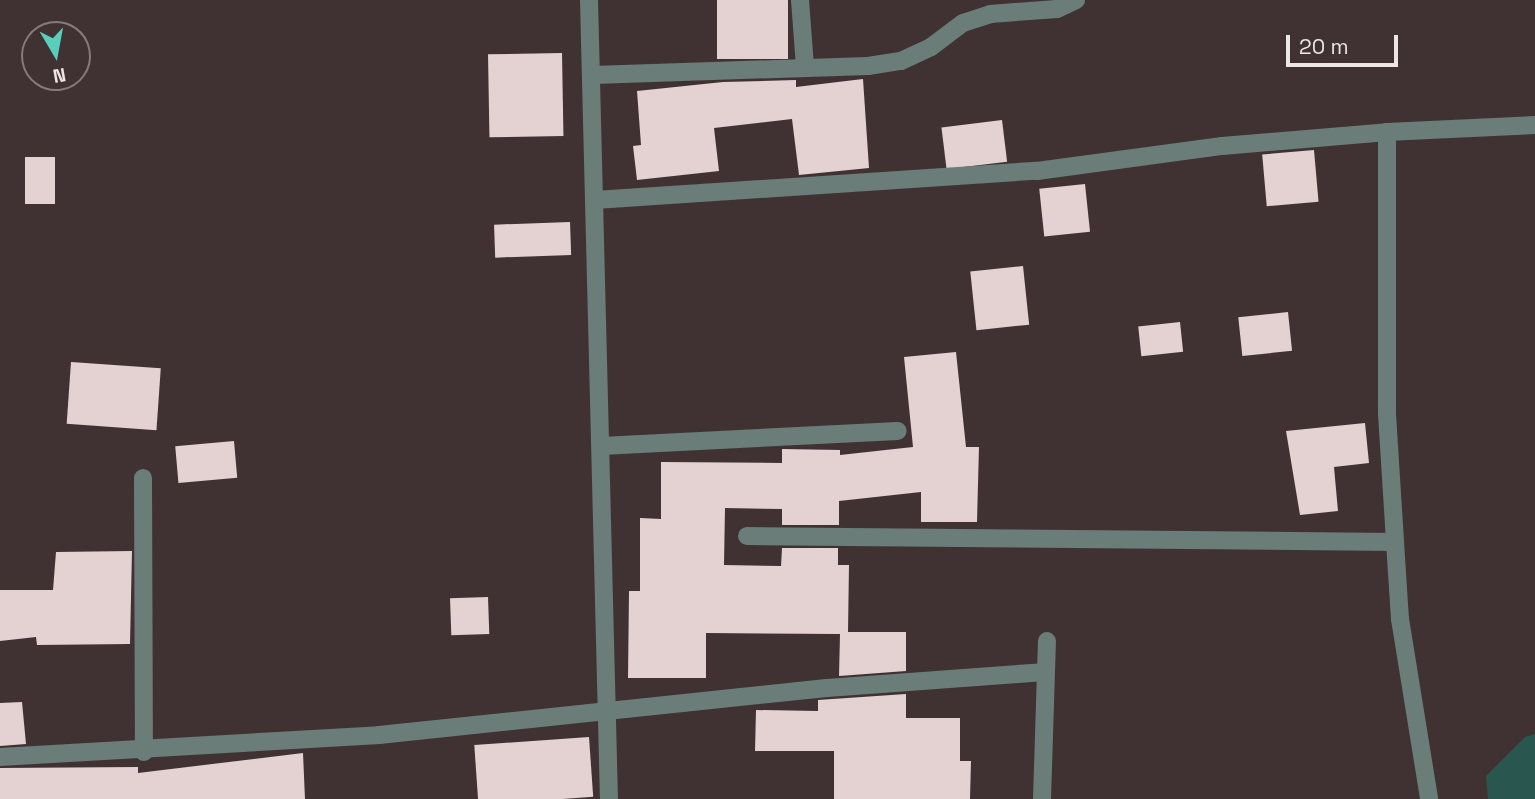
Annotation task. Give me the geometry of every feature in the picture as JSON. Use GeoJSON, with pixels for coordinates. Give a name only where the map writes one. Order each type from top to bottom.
{"type":"FeatureCollection","features":[{"type":"Feature","properties":{"kind":"street"},"geometry":{"type":"LineString","coordinates":[[589,0],[593,75],[609,799]]}},
{"type":"Feature","properties":{"kind":"street"},"geometry":{"type":"LineString","coordinates":[[800,0],[805,67]]}},
{"type":"Feature","properties":{"kind":"street"},"geometry":{"type":"LineString","coordinates":[[593,75],[901,61],[931,47],[963,23],[990,14],[1058,9],[1076,0]]}},
{"type":"Feature","properties":{"kind":"street"},"geometry":{"type":"LineString","coordinates":[[595,200],[1037,171],[1222,146],[1387,132],[1535,125]]}},
{"type":"Feature","properties":{"kind":"street"},"geometry":{"type":"LineString","coordinates":[[1387,132],[1387,414],[1395,542],[1400,619],[1429,799]]}},
{"type":"Feature","properties":{"kind":"street"},"geometry":{"type":"LineString","coordinates":[[601,446],[898,431]]}},
{"type":"Feature","properties":{"kind":"street"},"geometry":{"type":"LineString","coordinates":[[144,478],[144,752]]}},
{"type":"Feature","properties":{"kind":"street"},"geometry":{"type":"LineString","coordinates":[[747,536],[1395,542]]}},
{"type":"Feature","properties":{"kind":"street"},"geometry":{"type":"LineString","coordinates":[[1042,799],[1043,672],[1047,641]]}},
{"type":"Feature","properties":{"kind":"street"},"geometry":{"type":"LineString","coordinates":[[0,757],[144,752],[607,712],[827,688],[1043,672]]}},
{"type":"Feature","properties":{"kind":"shaded area"},"geometry":{"type":"Polygon","coordinates":[[[1535,734],[1535,799],[1488,799],[1486,776],[1525,737],[1535,734]]]}},
{"type":"Feature","properties":{"kind":"building"},"geometry":{"type":"Polygon","coordinates":[[[717,0],[788,0],[788,59],[717,59],[717,0]]]}},
{"type":"Feature","properties":{"kind":"building"},"geometry":{"type":"Polygon","coordinates":[[[562,53],[563,136],[489,137],[488,54],[562,53]]]}},
{"type":"Feature","properties":{"kind":"building"},"geometry":{"type":"Polygon","coordinates":[[[863,79],[869,168],[799,175],[792,119],[714,128],[719,171],[637,180],[633,146],[641,145],[637,91],[723,82],[796,80],[796,87],[863,79]]]}},
{"type":"Feature","properties":{"kind":"building"},"geometry":{"type":"Polygon","coordinates":[[[1002,120],[1007,162],[947,169],[941,127],[1002,120]]]}},
{"type":"Feature","properties":{"kind":"building"},"geometry":{"type":"Polygon","coordinates":[[[1314,150],[1319,202],[1267,206],[1262,155],[1314,150]]]}},
{"type":"Feature","properties":{"kind":"building"},"geometry":{"type":"Polygon","coordinates":[[[25,157],[55,157],[55,204],[25,204],[25,157]]]}},
{"type":"Feature","properties":{"kind":"building"},"geometry":{"type":"Polygon","coordinates":[[[1085,184],[1090,232],[1044,237],[1039,189],[1085,184]]]}},
{"type":"Feature","properties":{"kind":"building"},"geometry":{"type":"Polygon","coordinates":[[[570,222],[571,255],[495,258],[494,225],[570,222]]]}},
{"type":"Feature","properties":{"kind":"building"},"geometry":{"type":"Polygon","coordinates":[[[1023,266],[1029,325],[976,330],[970,272],[1023,266]]]}},
{"type":"Feature","properties":{"kind":"building"},"geometry":{"type":"Polygon","coordinates":[[[1288,312],[1292,351],[1242,356],[1238,317],[1288,312]]]}},
{"type":"Feature","properties":{"kind":"building"},"geometry":{"type":"Polygon","coordinates":[[[1180,322],[1183,352],[1141,356],[1138,326],[1180,322]]]}},
{"type":"Feature","properties":{"kind":"building"},"geometry":{"type":"Polygon","coordinates":[[[956,352],[966,447],[979,447],[977,522],[921,522],[921,492],[839,501],[839,525],[782,525],[782,509],[725,508],[724,565],[781,566],[782,548],[838,548],[838,565],[849,565],[848,632],[906,632],[906,671],[839,676],[840,634],[706,633],[706,678],[628,678],[629,591],[640,591],[640,518],[661,519],[661,462],[782,463],[782,449],[840,450],[840,455],[913,447],[904,357],[956,352]]]}},
{"type":"Feature","properties":{"kind":"building"},"geometry":{"type":"Polygon","coordinates":[[[71,362],[161,368],[156,430],[67,424],[71,362]]]}},
{"type":"Feature","properties":{"kind":"building"},"geometry":{"type":"Polygon","coordinates":[[[1365,423],[1369,463],[1334,467],[1338,511],[1300,515],[1286,431],[1365,423]]]}},
{"type":"Feature","properties":{"kind":"building"},"geometry":{"type":"Polygon","coordinates":[[[234,441],[237,478],[178,483],[175,446],[234,441]]]}},
{"type":"Feature","properties":{"kind":"building"},"geometry":{"type":"Polygon","coordinates":[[[132,551],[130,644],[37,645],[36,637],[0,641],[0,590],[53,590],[56,552],[132,551]]]}},
{"type":"Feature","properties":{"kind":"building"},"geometry":{"type":"Polygon","coordinates":[[[488,597],[489,634],[451,635],[450,598],[488,597]]]}},
{"type":"Feature","properties":{"kind":"building"},"geometry":{"type":"Polygon","coordinates":[[[906,694],[906,718],[960,718],[960,761],[971,761],[970,799],[834,799],[834,751],[755,751],[756,710],[818,711],[818,700],[906,694]]]}},
{"type":"Feature","properties":{"kind":"building"},"geometry":{"type":"Polygon","coordinates":[[[22,702],[26,744],[0,746],[0,703],[22,702]]]}},
{"type":"Feature","properties":{"kind":"building"},"geometry":{"type":"Polygon","coordinates":[[[589,737],[593,797],[478,799],[474,745],[589,737]]]}},
{"type":"Feature","properties":{"kind":"building"},"geometry":{"type":"Polygon","coordinates":[[[303,753],[305,799],[0,799],[0,768],[138,767],[138,773],[303,753]]]}}]}
